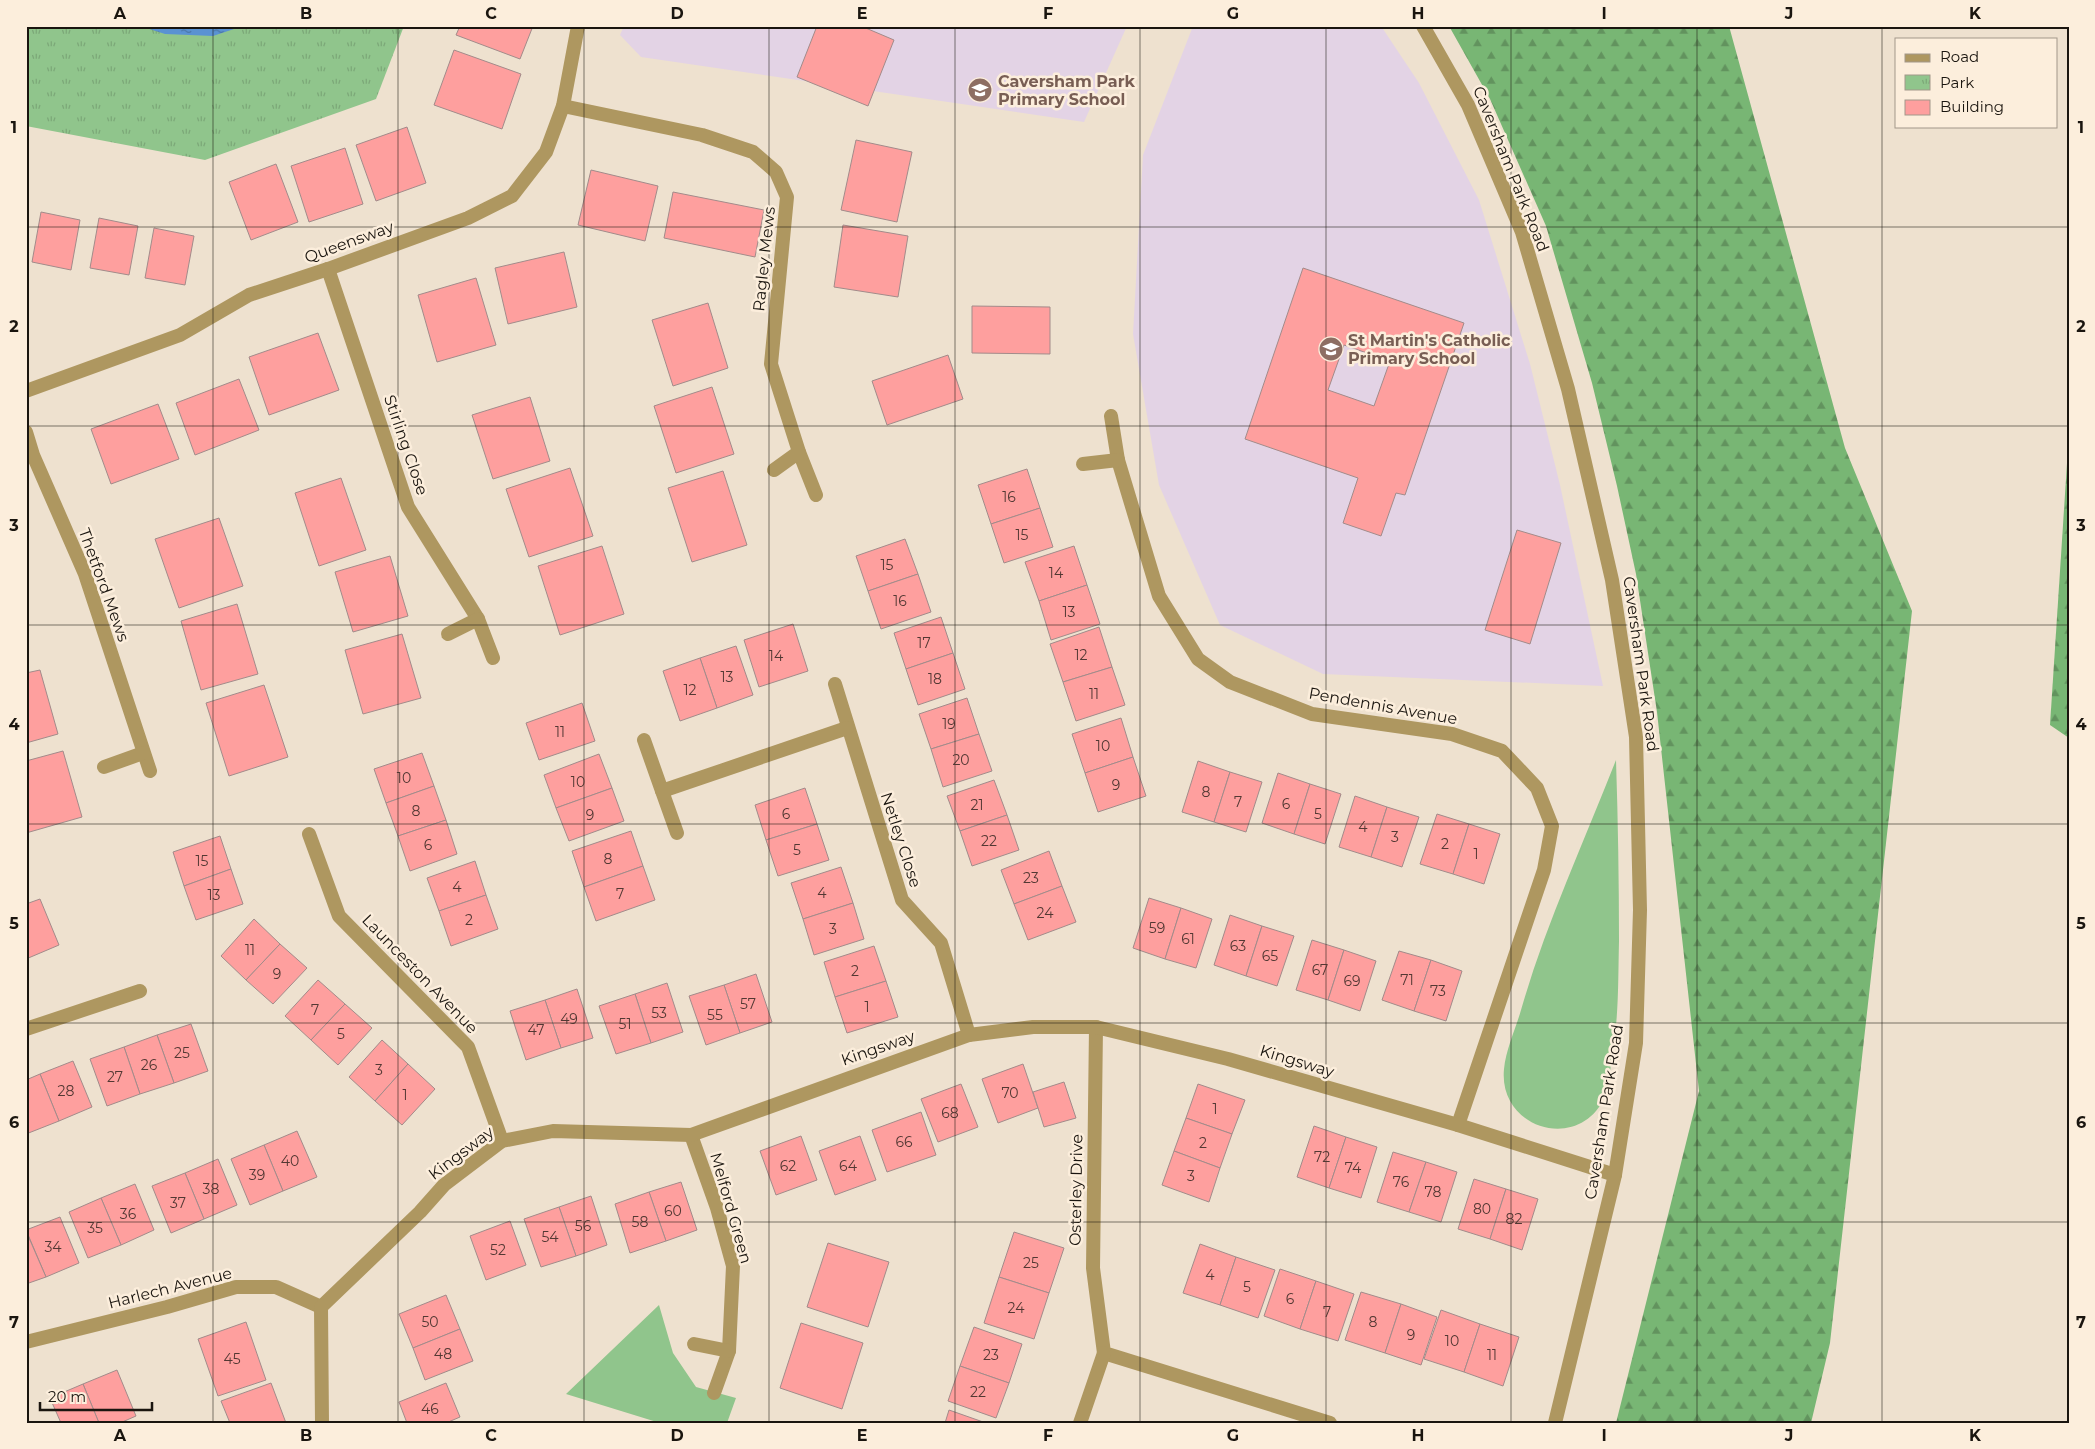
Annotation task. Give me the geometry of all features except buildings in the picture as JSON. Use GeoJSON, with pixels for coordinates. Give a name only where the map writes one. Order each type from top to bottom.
{"type":"FeatureCollection","features":[{"type":"Feature","properties":{"kind":"street","name":"Queensway"},"geometry":{"type":"LineString","coordinates":[[26,391],[180,335],[249,295],[468,218],[512,196],[546,152],[563,106],[578,26]]}},
{"type":"Feature","properties":{"kind":"street","name":"Caversham Park Road"},"geometry":{"type":"LineString","coordinates":[[1423,26],[1468,105],[1522,232],[1568,389],[1612,580],[1636,737],[1640,910],[1636,1043],[1615,1175],[1555,1423]]}},
{"type":"Feature","properties":{"kind":"street","name":"Ragley Mews"},"geometry":{"type":"LineString","coordinates":[[563,106],[702,135],[753,152],[776,172],[787,197],[771,364],[799,452],[816,495]]}},
{"type":"Feature","properties":{"kind":"street","name":"Stirling Close"},"geometry":{"type":"LineString","coordinates":[[328,268],[408,507],[478,619],[493,658]]}},
{"type":"Feature","properties":{"kind":"street","name":"Pendennis Avenue"},"geometry":{"type":"LineString","coordinates":[[1111,416],[1118,460],[1160,596],[1198,659],[1230,682],[1312,714],[1452,734],[1502,751],[1537,788],[1552,826],[1544,870],[1458,1125]]}},
{"type":"Feature","properties":{"kind":"street","name":"Thetford Mews"},"geometry":{"type":"LineString","coordinates":[[26,432],[33,455],[85,574],[150,772]]}},
{"type":"Feature","properties":{"kind":"street"},"geometry":{"type":"LineString","coordinates":[[774,470],[799,452]]}},
{"type":"Feature","properties":{"kind":"street"},"geometry":{"type":"LineString","coordinates":[[1083,464],[1118,460]]}},
{"type":"Feature","properties":{"kind":"street"},"geometry":{"type":"LineString","coordinates":[[448,634],[478,619]]}},
{"type":"Feature","properties":{"kind":"street","name":"Netley Close"},"geometry":{"type":"LineString","coordinates":[[835,684],[847,728],[902,900],[941,943],[969,1035]]}},
{"type":"Feature","properties":{"kind":"street"},"geometry":{"type":"LineString","coordinates":[[662,791],[847,728]]}},
{"type":"Feature","properties":{"kind":"street"},"geometry":{"type":"LineString","coordinates":[[644,740],[678,833]]}},
{"type":"Feature","properties":{"kind":"street"},"geometry":{"type":"LineString","coordinates":[[104,767],[143,753]]}},
{"type":"Feature","properties":{"kind":"street","name":"Launceston Avenue"},"geometry":{"type":"LineString","coordinates":[[309,834],[339,916],[468,1047],[502,1141]]}},
{"type":"Feature","properties":{"kind":"street"},"geometry":{"type":"LineString","coordinates":[[26,1028],[140,991]]}},
{"type":"Feature","properties":{"kind":"street","name":"Kingsway"},"geometry":{"type":"LineString","coordinates":[[321,1308],[420,1212],[444,1185],[502,1141],[554,1132],[691,1135],[969,1035],[1033,1027],[1096,1027],[1228,1059],[1458,1125],[1615,1175]]}},
{"type":"Feature","properties":{"kind":"street","name":"Osterley Drive"},"geometry":{"type":"LineString","coordinates":[[1080,1423],[1104,1353],[1093,1268],[1096,1027]]}},
{"type":"Feature","properties":{"kind":"street","name":"Melford Green"},"geometry":{"type":"LineString","coordinates":[[691,1135],[716,1208],[733,1266],[729,1351],[714,1392]]}},
{"type":"Feature","properties":{"kind":"street","name":"Harlech Avenue"},"geometry":{"type":"LineString","coordinates":[[26,1342],[167,1307],[236,1287],[276,1287],[321,1308]]}},
{"type":"Feature","properties":{"kind":"street"},"geometry":{"type":"LineString","coordinates":[[321,1308],[322,1423]]}},
{"type":"Feature","properties":{"kind":"street"},"geometry":{"type":"LineString","coordinates":[[694,1344],[729,1351]]}},
{"type":"Feature","properties":{"kind":"street"},"geometry":{"type":"LineString","coordinates":[[1104,1353],[1330,1423]]}},
{"type":"Feature","properties":{"kind":"shaded area","name":"Caversham Park Primary School"},"geometry":{"type":"Polygon","coordinates":[[[624,26],[1127,26],[1084,122],[641,57],[620,35],[624,26]]]}},
{"type":"Feature","properties":{"kind":"shaded area","name":"St Martin's Catholic Primary School"},"geometry":{"type":"Polygon","coordinates":[[[1193,26],[1381,26],[1419,83],[1479,200],[1530,364],[1560,485],[1603,686],[1323,674],[1220,625],[1159,485],[1133,334],[1143,155],[1193,26]]]}},
{"type":"Feature","properties":{"kind":"green space"},"geometry":{"type":"Polygon","coordinates":[[[26,26],[404,26],[376,99],[205,160],[26,126],[26,26]]]}},
{"type":"Feature","properties":{"kind":"green space"},"geometry":{"type":"Polygon","coordinates":[[[1449,26],[1729,26],[1845,448],[1912,611],[1830,1343],[1811,1423],[1616,1423],[1699,1091],[1657,712],[1636,574],[1617,486],[1592,383],[1546,226],[1490,99],[1449,26]]]}},
{"type":"Feature","properties":{"kind":"green space"},"geometry":{"type":"Polygon","coordinates":[[[2069,448],[2069,738],[2050,725],[2069,448]]]}},
{"type":"Feature","properties":{"kind":"green space"},"geometry":{"type":"Polygon","coordinates":[[[1616,760],[1619,896],[1618,984],[1616,1027],[1608,1086],[1605,1096],[1594,1114],[1578,1124],[1561,1129],[1543,1127],[1527,1119],[1514,1107],[1506,1090],[1505,1061],[1541,947],[1616,760]]]}},
{"type":"Feature","properties":{"kind":"green space"},"geometry":{"type":"Polygon","coordinates":[[[659,1305],[673,1353],[696,1387],[736,1398],[727,1423],[660,1423],[566,1394],[659,1305]]]}},
{"type":"Feature","properties":{"kind":"water"},"geometry":{"type":"Polygon","coordinates":[[[140,26],[243,26],[213,36],[165,34],[140,26]]]}},
{"type":"Feature","properties":{"kind":"place","name":"Caversham Park Primary School"},"geometry":{"type":"Point","coordinates":[980,90]}},
{"type":"Feature","properties":{"kind":"place","name":"St Martin's Catholic Primary School"},"geometry":{"type":"Point","coordinates":[1331,349]}}]}
